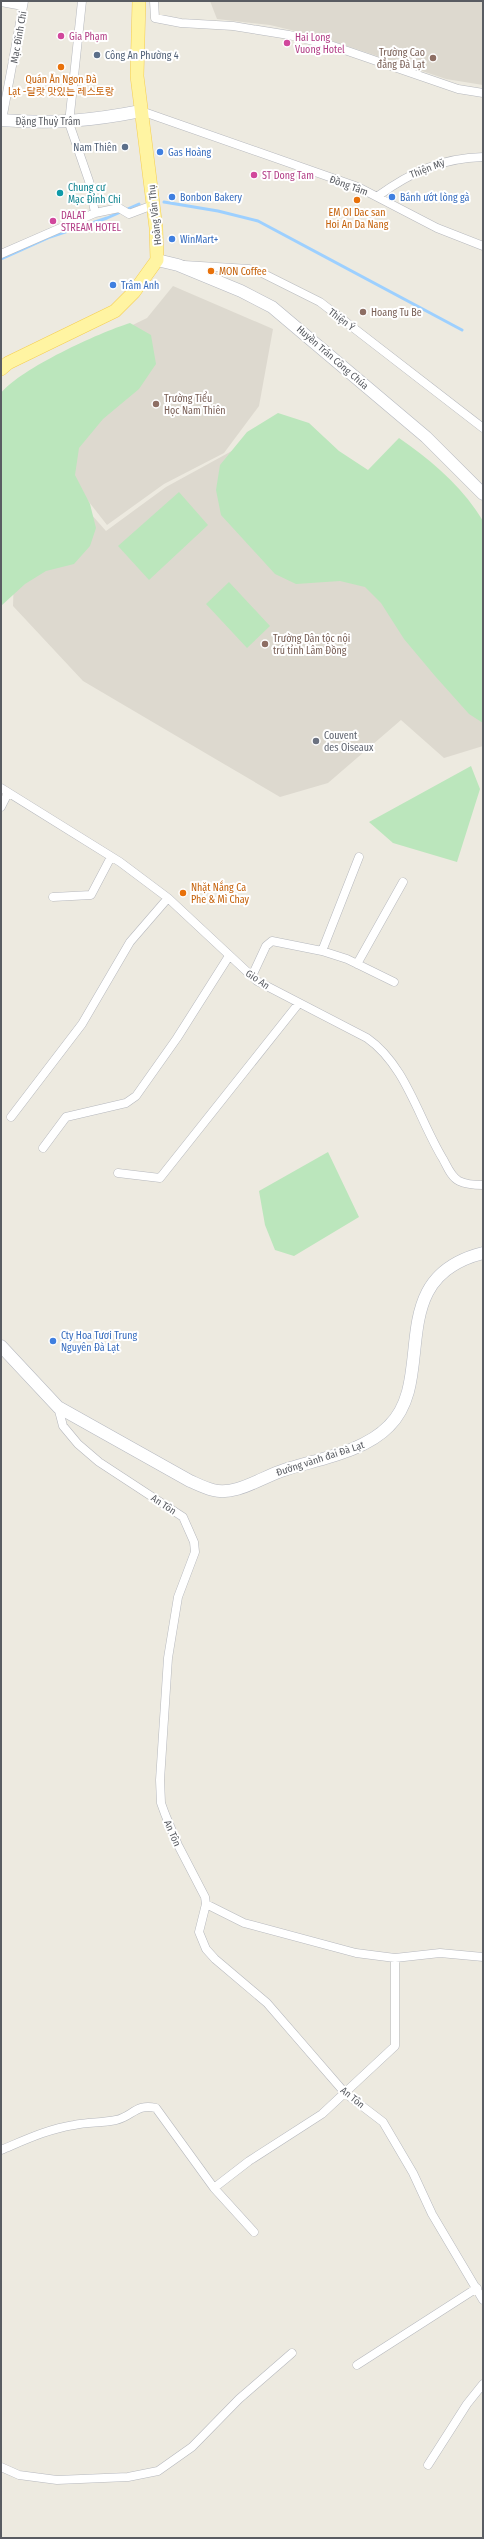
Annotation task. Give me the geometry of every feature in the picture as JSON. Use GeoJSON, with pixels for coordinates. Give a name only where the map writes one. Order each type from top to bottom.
{"type":"FeatureCollection","features":[{"type":"Feature","properties":{"kind":"main road","name":"Hoàng Văn Thụ"},"geometry":{"type":"LineString","coordinates":[[1,369],[8,363],[115,311],[134,292],[157,260],[158,244],[141,111],[136,42],[139,1]]}},
{"type":"Feature","properties":{"kind":"main road","name":"Đặng Thuỳ Trâm"},"geometry":{"type":"LineString","coordinates":[[2,120],[69,123],[101,119],[141,111]]}},
{"type":"Feature","properties":{"kind":"main road","name":"Huyền Trân Công Chúa"},"geometry":{"type":"LineString","coordinates":[[157,260],[178,265],[241,290],[272,307],[426,437],[483,494]]}},
{"type":"Feature","properties":{"kind":"main road","name":"Đường vành đai Đà Lạt"},"geometry":{"type":"LineString","coordinates":[[58,1407],[190,1481],[213,1490],[233,1490],[272,1474],[347,1450],[372,1440],[390,1426],[403,1407],[410,1379],[417,1322],[422,1305],[429,1292],[438,1279],[454,1264],[483,1253]]}},
{"type":"Feature","properties":{"kind":"main road","name":"An Tôn"},"geometry":{"type":"LineString","coordinates":[[1,1346],[58,1407]]}},
{"type":"Feature","properties":{"kind":"street"},"geometry":{"type":"LineString","coordinates":[[82,1],[69,123],[89,181],[95,214]]}},
{"type":"Feature","properties":{"kind":"street"},"geometry":{"type":"LineString","coordinates":[[154,1],[155,18],[182,23],[233,26],[289,35],[330,45],[458,89],[483,94]]}},
{"type":"Feature","properties":{"kind":"street"},"geometry":{"type":"LineString","coordinates":[[1,2],[24,3]]}},
{"type":"Feature","properties":{"kind":"street","name":"Mạc Đĩnh Chi"},"geometry":{"type":"LineString","coordinates":[[2,120],[24,3]]}},
{"type":"Feature","properties":{"kind":"street","name":"Đồng Tâm"},"geometry":{"type":"LineString","coordinates":[[141,111],[358,187],[378,196],[437,228],[483,246]]}},
{"type":"Feature","properties":{"kind":"street","name":"Thiện Mỹ"},"geometry":{"type":"LineString","coordinates":[[378,196],[403,178],[428,166],[462,157],[483,157]]}},
{"type":"Feature","properties":{"kind":"street"},"geometry":{"type":"LineString","coordinates":[[1,254],[95,214],[119,208],[128,214],[153,205]]}},
{"type":"Feature","properties":{"kind":"street","name":"Thiện Ý"},"geometry":{"type":"LineString","coordinates":[[178,265],[249,269],[262,272],[320,302],[483,428]]}},
{"type":"Feature","properties":{"kind":"street","name":"Gio An"},"geometry":{"type":"LineString","coordinates":[[1,788],[111,857],[168,898],[252,976],[380,1047],[407,1089],[429,1138],[451,1174],[459,1182],[483,1185]]}},
{"type":"Feature","properties":{"kind":"street"},"geometry":{"type":"LineString","coordinates":[[1,807],[8,793]]}},
{"type":"Feature","properties":{"kind":"street"},"geometry":{"type":"LineString","coordinates":[[53,897],[91,895],[111,857]]}},
{"type":"Feature","properties":{"kind":"street"},"geometry":{"type":"LineString","coordinates":[[322,951],[358,857]]}},
{"type":"Feature","properties":{"kind":"street"},"geometry":{"type":"LineString","coordinates":[[357,964],[403,882]]}},
{"type":"Feature","properties":{"kind":"street"},"geometry":{"type":"LineString","coordinates":[[11,1117],[82,1024],[130,942],[168,898]]}},
{"type":"Feature","properties":{"kind":"street"},"geometry":{"type":"LineString","coordinates":[[252,976],[266,946],[272,941],[322,951],[357,964],[394,982]]}},
{"type":"Feature","properties":{"kind":"street"},"geometry":{"type":"LineString","coordinates":[[43,1148],[66,1117],[126,1103],[136,1096],[177,1038],[229,956]]}},
{"type":"Feature","properties":{"kind":"street"},"geometry":{"type":"LineString","coordinates":[[118,1173],[160,1178],[299,1003]]}},
{"type":"Feature","properties":{"kind":"street","name":"An Tôn"},"geometry":{"type":"LineString","coordinates":[[58,1407],[63,1426],[78,1444],[99,1462],[183,1517],[194,1542],[195,1552],[178,1597],[168,1658],[160,1780],[162,1803],[165,1814],[178,1845],[205,1897],[206,1904],[199,1932],[206,1949],[215,1959],[267,2003],[345,2093],[383,2122],[413,2173],[432,2214],[483,2300]]}},
{"type":"Feature","properties":{"kind":"street"},"geometry":{"type":"LineString","coordinates":[[206,1904],[244,1923],[356,1953],[395,1958],[440,1953],[483,1957]]}},
{"type":"Feature","properties":{"kind":"street"},"geometry":{"type":"LineString","coordinates":[[214,2188],[249,2161],[322,2114],[395,2046],[395,1958]]}},
{"type":"Feature","properties":{"kind":"street"},"geometry":{"type":"LineString","coordinates":[[1,2150],[51,2130],[74,2125],[118,2120],[132,2111],[150,2107],[156,2108],[214,2188],[254,2232]]}},
{"type":"Feature","properties":{"kind":"street"},"geometry":{"type":"LineString","coordinates":[[357,2364],[477,2288]]}},
{"type":"Feature","properties":{"kind":"street"},"geometry":{"type":"LineString","coordinates":[[1,2468],[19,2475],[57,2480],[128,2476],[158,2471],[192,2447],[239,2398],[292,2353]]}},
{"type":"Feature","properties":{"kind":"street"},"geometry":{"type":"LineString","coordinates":[[428,2465],[467,2404],[483,2384]]}},
{"type":"Feature","properties":{"kind":"shaded area","name":"Trường Cao đẳng Đà Lạt"},"geometry":{"type":"Polygon","coordinates":[[[210,1],[483,1],[483,85],[446,79],[320,37],[270,25],[217,19],[210,1]]]}},
{"type":"Feature","properties":{"kind":"shaded area","name":"Trường Tiểu Học Nam Thiên"},"geometry":{"type":"Polygon","coordinates":[[[173,286],[273,329],[259,406],[224,453],[164,484],[107,525],[49,451],[102,340],[147,318],[173,286]]]}},
{"type":"Feature","properties":{"kind":"shaded area","name":"Trường Dân tộc nội trú tỉnh Lâm Đồng"},"geometry":{"type":"Polygon","coordinates":[[[285,422],[373,480],[483,533],[483,746],[444,758],[401,720],[328,783],[280,797],[83,681],[13,606],[14,576],[83,505],[106,531],[166,487],[285,422]]]}},
{"type":"Feature","properties":{"kind":"green space"},"geometry":{"type":"Polygon","coordinates":[[[130,323],[151,335],[156,364],[139,389],[103,419],[79,448],[75,475],[90,504],[96,528],[90,546],[74,564],[46,571],[25,584],[1,606],[1,393],[11,383],[61,352],[130,323]]]}},
{"type":"Feature","properties":{"kind":"green space"},"geometry":{"type":"Polygon","coordinates":[[[278,413],[309,423],[339,451],[368,470],[399,438],[446,475],[475,508],[483,521],[483,723],[469,714],[435,676],[404,639],[381,603],[365,587],[340,581],[296,584],[275,574],[221,515],[216,490],[220,465],[247,432],[278,413]]]}},
{"type":"Feature","properties":{"kind":"green space"},"geometry":{"type":"Polygon","coordinates":[[[179,492],[208,525],[149,580],[118,546],[179,492]]]}},
{"type":"Feature","properties":{"kind":"green space"},"geometry":{"type":"Polygon","coordinates":[[[229,582],[270,626],[247,648],[206,604],[229,582]]]}},
{"type":"Feature","properties":{"kind":"green space"},"geometry":{"type":"Polygon","coordinates":[[[471,766],[480,789],[457,862],[393,843],[369,822],[471,766]]]}},
{"type":"Feature","properties":{"kind":"green space"},"geometry":{"type":"Polygon","coordinates":[[[328,1152],[359,1217],[294,1256],[275,1250],[265,1225],[259,1191],[328,1152]]]}},
{"type":"Feature","properties":{"kind":"waterway"},"geometry":{"type":"LineString","coordinates":[[164,202],[218,211],[258,221],[462,330]]}},
{"type":"Feature","properties":{"kind":"waterway"},"geometry":{"type":"LineString","coordinates":[[1,259],[50,237],[107,218],[139,204]]}},
{"type":"Feature","properties":{"kind":"place","name":"Gia Phạm"},"geometry":{"type":"Point","coordinates":[61,36]}},
{"type":"Feature","properties":{"kind":"place","name":"Hai Long Vuong Hotel"},"geometry":{"type":"Point","coordinates":[287,43]}},
{"type":"Feature","properties":{"kind":"place","name":"Công An Phường 4"},"geometry":{"type":"Point","coordinates":[97,55]}},
{"type":"Feature","properties":{"kind":"place","name":"Trường Cao đẳng Đà Lạt"},"geometry":{"type":"Point","coordinates":[433,58]}},
{"type":"Feature","properties":{"kind":"place","name":"Quán Ăn Ngon Đà Lạt -달랏 맛있는 레스토랑"},"geometry":{"type":"Point","coordinates":[61,67]}},
{"type":"Feature","properties":{"kind":"place","name":"Nam Thiên"},"geometry":{"type":"Point","coordinates":[125,147]}},
{"type":"Feature","properties":{"kind":"place","name":"Gas Hoàng"},"geometry":{"type":"Point","coordinates":[160,152]}},
{"type":"Feature","properties":{"kind":"place","name":"ST Dong Tam"},"geometry":{"type":"Point","coordinates":[254,175]}},
{"type":"Feature","properties":{"kind":"place","name":"Chung cư Mạc Đỉnh Chi"},"geometry":{"type":"Point","coordinates":[60,193]}},
{"type":"Feature","properties":{"kind":"place","name":"Bonbon Bakery"},"geometry":{"type":"Point","coordinates":[172,197]}},
{"type":"Feature","properties":{"kind":"place","name":"Bánh ướt lòng gà"},"geometry":{"type":"Point","coordinates":[392,197]}},
{"type":"Feature","properties":{"kind":"place","name":"EM OI Dac san Hoi An Da Nang"},"geometry":{"type":"Point","coordinates":[357,200]}},
{"type":"Feature","properties":{"kind":"place","name":"DALAT STREAM HOTEL"},"geometry":{"type":"Point","coordinates":[53,221]}},
{"type":"Feature","properties":{"kind":"place","name":"WinMart+"},"geometry":{"type":"Point","coordinates":[172,239]}},
{"type":"Feature","properties":{"kind":"place","name":"MON Coffee"},"geometry":{"type":"Point","coordinates":[211,271]}},
{"type":"Feature","properties":{"kind":"place","name":"Trâm Anh"},"geometry":{"type":"Point","coordinates":[113,285]}},
{"type":"Feature","properties":{"kind":"place","name":"Hoang Tu Be"},"geometry":{"type":"Point","coordinates":[363,312]}},
{"type":"Feature","properties":{"kind":"place","name":"Trường Tiểu Học Nam Thiên"},"geometry":{"type":"Point","coordinates":[156,404]}},
{"type":"Feature","properties":{"kind":"place","name":"Trường Dân tộc nội trú tỉnh Lâm Đồng"},"geometry":{"type":"Point","coordinates":[265,644]}},
{"type":"Feature","properties":{"kind":"place","name":"Couvent des Oiseaux"},"geometry":{"type":"Point","coordinates":[316,741]}},
{"type":"Feature","properties":{"kind":"place","name":"Nhặt Nắng Ca Phe & Mì Chay"},"geometry":{"type":"Point","coordinates":[183,893]}},
{"type":"Feature","properties":{"kind":"place","name":"Cty Hoa Tươi Trung Nguyên Đà Lạt"},"geometry":{"type":"Point","coordinates":[53,1341]}}]}
